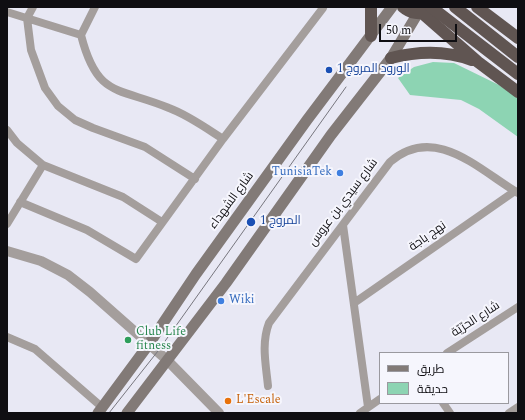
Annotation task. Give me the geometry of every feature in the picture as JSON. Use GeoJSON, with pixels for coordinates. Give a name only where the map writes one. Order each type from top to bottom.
{"type":"FeatureCollection","features":[{"type":"Feature","properties":{"kind":"highway"},"geometry":{"type":"LineString","coordinates":[[371,7],[371,36]]}},
{"type":"Feature","properties":{"kind":"highway"},"geometry":{"type":"LineString","coordinates":[[403,7],[428,12],[436,7]]}},
{"type":"Feature","properties":{"kind":"highway"},"geometry":{"type":"LineString","coordinates":[[455,7],[518,57]]}},
{"type":"Feature","properties":{"kind":"highway"},"geometry":{"type":"LineString","coordinates":[[480,9],[518,38]]}},
{"type":"Feature","properties":{"kind":"highway"},"geometry":{"type":"LineString","coordinates":[[424,11],[478,62],[518,92]]}},
{"type":"Feature","properties":{"kind":"highway"},"geometry":{"type":"LineString","coordinates":[[424,11],[518,74]]}},
{"type":"Feature","properties":{"kind":"highway"},"geometry":{"type":"LineString","coordinates":[[391,58],[428,52],[454,55],[478,62]]}},
{"type":"Feature","properties":{"kind":"main road","name":"شارع الشهداء"},"geometry":{"type":"LineString","coordinates":[[101,410],[259,186],[392,7]]}},
{"type":"Feature","properties":{"kind":"main road"},"geometry":{"type":"LineString","coordinates":[[127,413],[226,283],[331,135],[391,58],[424,11]]}},
{"type":"Feature","properties":{"kind":"street"},"geometry":{"type":"LineString","coordinates":[[33,7],[27,18],[31,50],[36,69],[45,88],[58,106],[76,120],[93,128],[145,147],[194,179]]}},
{"type":"Feature","properties":{"kind":"street"},"geometry":{"type":"LineString","coordinates":[[95,7],[81,35],[92,67],[108,84],[120,91],[172,108],[223,139]]}},
{"type":"Feature","properties":{"kind":"street"},"geometry":{"type":"LineString","coordinates":[[20,202],[87,230],[136,259],[223,139],[323,8]]}},
{"type":"Feature","properties":{"kind":"street"},"geometry":{"type":"LineString","coordinates":[[7,12],[81,35]]}},
{"type":"Feature","properties":{"kind":"street"},"geometry":{"type":"LineString","coordinates":[[7,130],[17,143],[43,165],[123,197],[162,222]]}},
{"type":"Feature","properties":{"kind":"street","name":"شارع سيدي بن عروس"},"geometry":{"type":"LineString","coordinates":[[268,386],[264,344],[265,334],[269,323],[390,162],[399,154],[426,147],[440,148],[465,158],[517,192]]}},
{"type":"Feature","properties":{"kind":"street"},"geometry":{"type":"LineString","coordinates":[[7,224],[43,165]]}},
{"type":"Feature","properties":{"kind":"street","name":"نهج باجة"},"geometry":{"type":"LineString","coordinates":[[354,303],[517,192]]}},
{"type":"Feature","properties":{"kind":"street"},"geometry":{"type":"LineString","coordinates":[[343,225],[368,407]]}},
{"type":"Feature","properties":{"kind":"street"},"geometry":{"type":"LineString","coordinates":[[7,251],[41,261],[68,275],[90,292],[168,360],[219,413]]}},
{"type":"Feature","properties":{"kind":"street","name":"شارع الحرّيّة"},"geometry":{"type":"LineString","coordinates":[[449,352],[518,307]]}},
{"type":"Feature","properties":{"kind":"street"},"geometry":{"type":"LineString","coordinates":[[7,337],[35,349],[101,410]]}},
{"type":"Feature","properties":{"kind":"street"},"geometry":{"type":"LineString","coordinates":[[360,413],[379,400]]}},
{"type":"Feature","properties":{"kind":"street"},"geometry":{"type":"LineString","coordinates":[[444,404],[450,413]]}},
{"type":"Feature","properties":{"kind":"street"},"geometry":{"type":"LineString","coordinates":[[509,413],[518,406]]}},
{"type":"Feature","properties":{"kind":"green space"},"geometry":{"type":"Polygon","coordinates":[[[433,62],[454,63],[499,85],[518,98],[518,137],[479,109],[461,100],[410,95],[398,78],[414,67],[433,62]]]}},
{"type":"Feature","properties":{"kind":"tram line"},"geometry":{"type":"LineString","coordinates":[[109,413],[158,351],[346,87]]}},
{"type":"Feature","properties":{"kind":"place","name":"الورود المروج 1"},"geometry":{"type":"Point","coordinates":[329,70]}},
{"type":"Feature","properties":{"kind":"place","name":"TunisiaTek"},"geometry":{"type":"Point","coordinates":[340,173]}},
{"type":"Feature","properties":{"kind":"place","name":"المروج 1"},"geometry":{"type":"Point","coordinates":[251,222]}},
{"type":"Feature","properties":{"kind":"place","name":"Wiki"},"geometry":{"type":"Point","coordinates":[221,301]}},
{"type":"Feature","properties":{"kind":"place","name":"Club Life fitness"},"geometry":{"type":"Point","coordinates":[128,340]}},
{"type":"Feature","properties":{"kind":"place","name":"L'Escale"},"geometry":{"type":"Point","coordinates":[228,401]}}]}
